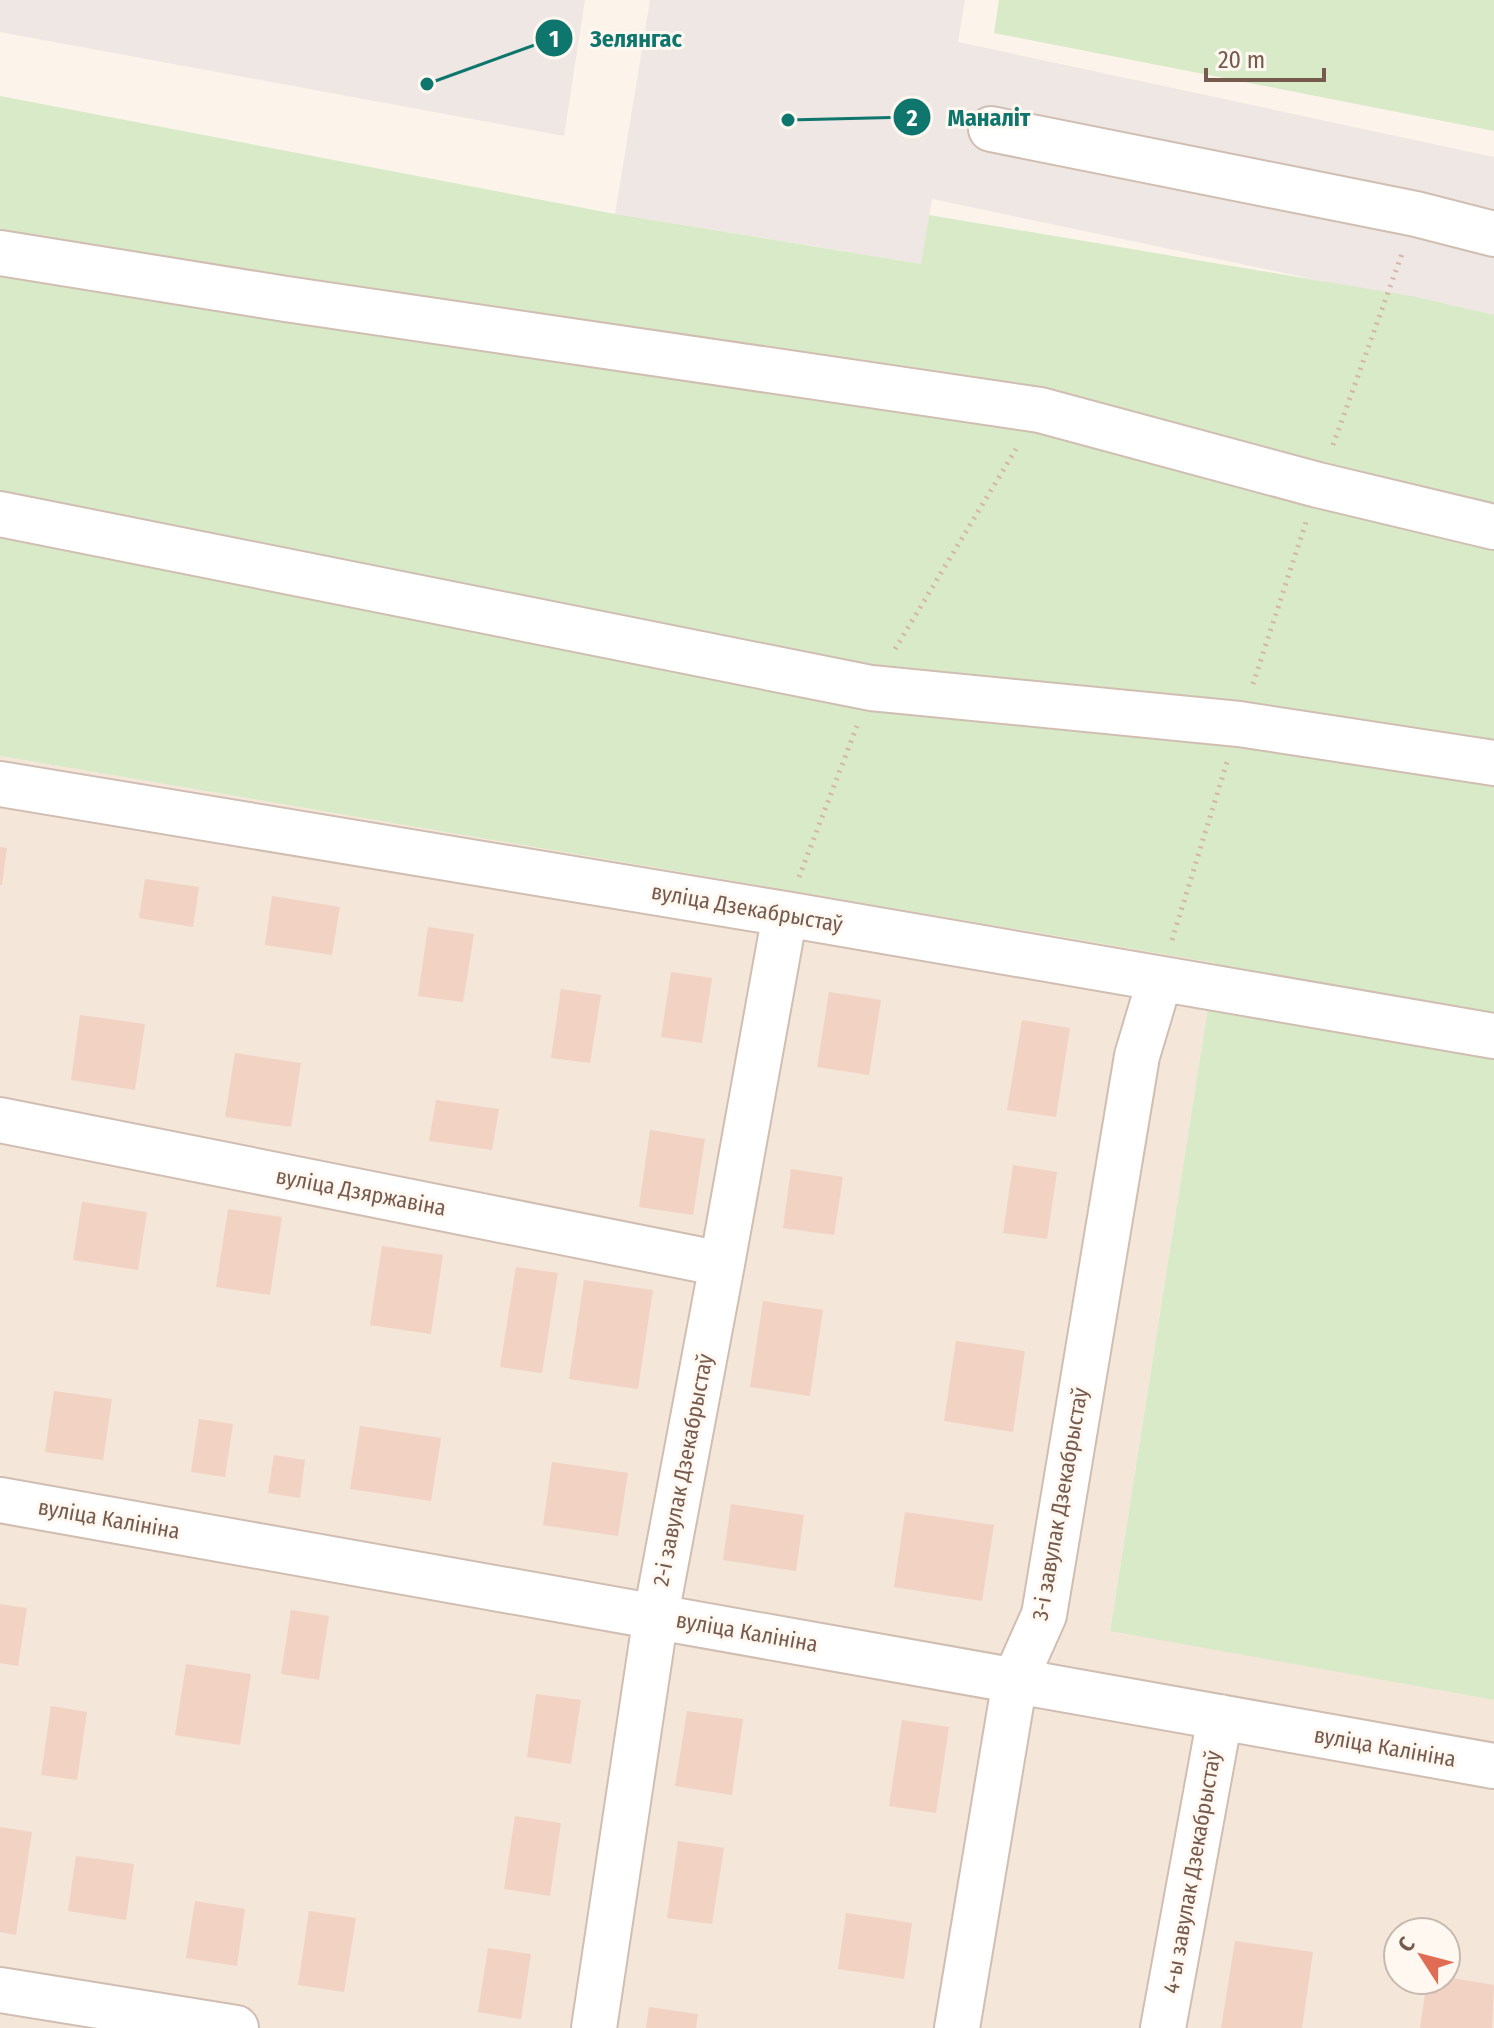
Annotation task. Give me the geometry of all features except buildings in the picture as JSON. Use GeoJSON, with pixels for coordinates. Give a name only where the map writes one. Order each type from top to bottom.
{"type":"FeatureCollection","features":[{"type":"Feature","properties":{"kind":"street"},"geometry":{"type":"LineString","coordinates":[[991,129],[1416,214],[1494,234]]}},
{"type":"Feature","properties":{"kind":"street"},"geometry":{"type":"LineString","coordinates":[[0,253],[1040,410],[1318,485],[1494,527]]}},
{"type":"Feature","properties":{"kind":"street"},"geometry":{"type":"LineString","coordinates":[[0,514],[871,688],[1239,724],[1494,763]]}},
{"type":"Feature","properties":{"kind":"street","name":"вуліца Дзекабрыстаў"},"geometry":{"type":"LineString","coordinates":[[0,784],[1494,1036]]}},
{"type":"Feature","properties":{"kind":"street","name":"2-і завулак Дзекабрыстаў"},"geometry":{"type":"LineString","coordinates":[[594,2028],[656,1615],[785,914]]}},
{"type":"Feature","properties":{"kind":"street","name":"3-і завулак Дзекабрыстаў"},"geometry":{"type":"LineString","coordinates":[[957,2028],[1015,1680],[1044,1615],[1137,1056],[1160,979]]}},
{"type":"Feature","properties":{"kind":"street","name":"вуліца Дзяржавіна"},"geometry":{"type":"LineString","coordinates":[[0,1120],[722,1264]]}},
{"type":"Feature","properties":{"kind":"street","name":"вуліца Калініна"},"geometry":{"type":"LineString","coordinates":[[0,1500],[1494,1766]]}},
{"type":"Feature","properties":{"kind":"street","name":"4-ы завулак Дзекабрыстаў"},"geometry":{"type":"LineString","coordinates":[[1163,2028],[1220,1717]]}},
{"type":"Feature","properties":{"kind":"street"},"geometry":{"type":"LineString","coordinates":[[0,1990],[236,2028]]}},
{"type":"Feature","properties":{"kind":"path"},"geometry":{"type":"LineString","coordinates":[[1160,979],[1239,724],[1318,485],[1416,214]]}},
{"type":"Feature","properties":{"kind":"shaded area"},"geometry":{"type":"Polygon","coordinates":[[[0,0],[585,0],[564,136],[0,32],[0,0]]]}},
{"type":"Feature","properties":{"kind":"shaded area"},"geometry":{"type":"Polygon","coordinates":[[[650,0],[965,0],[958,42],[1494,157],[1494,317],[932,199],[921,264],[615,214],[650,0]]]}},
{"type":"Feature","properties":{"kind":"shaded area"},"geometry":{"type":"Polygon","coordinates":[[[0,756],[1215,963],[1110,1630],[1494,1700],[1494,2028],[0,2028],[0,756]]]}},
{"type":"Feature","properties":{"kind":"green space"},"geometry":{"type":"Polygon","coordinates":[[[999,0],[1494,0],[1494,131],[994,33],[999,0]]]}},
{"type":"Feature","properties":{"kind":"green space"},"geometry":{"type":"Polygon","coordinates":[[[0,96],[615,214],[921,264],[929,215],[1411,296],[1494,315],[1494,1700],[1110,1631],[1215,963],[0,756],[0,96]]]}},
{"type":"Feature","properties":{"kind":"place","name":"Зелянгас"},"geometry":{"type":"Point","coordinates":[427,84]}},
{"type":"Feature","properties":{"kind":"place","name":"Маналіт"},"geometry":{"type":"Point","coordinates":[788,120]}}]}
